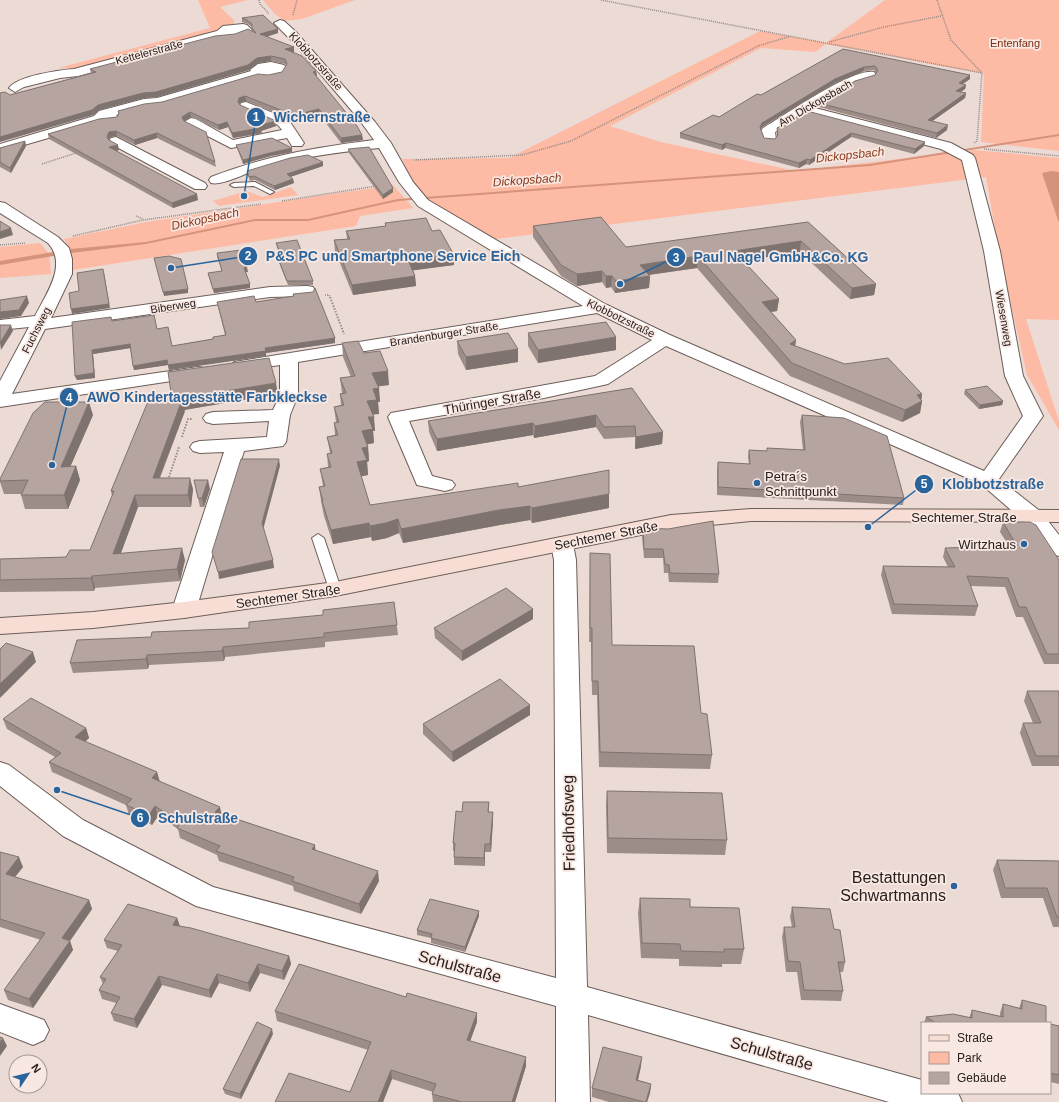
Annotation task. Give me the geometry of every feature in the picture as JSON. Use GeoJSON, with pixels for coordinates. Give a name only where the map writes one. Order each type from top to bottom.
{"type":"FeatureCollection","features":[{"type":"Feature","properties":{"kind":"street","name":"Klobbotzstraße"},"geometry":{"type":"LineString","coordinates":[[286,21],[295,37],[363,113],[384,143],[404,182],[418,199],[598,308],[664,339],[988,480],[1033,517],[1059,549]]}},
{"type":"Feature","properties":{"kind":"street","name":"Kettelerstraße"},"geometry":{"type":"LineString","coordinates":[[0,92],[15,88],[31,88],[70,78],[74,73],[223,33]]}},
{"type":"Feature","properties":{"kind":"street"},"geometry":{"type":"LineString","coordinates":[[0,148],[99,119],[112,118],[152,107],[158,102],[258,73]]}},
{"type":"Feature","properties":{"kind":"street","name":"Am Dickopsbach"},"geometry":{"type":"LineString","coordinates":[[769,139],[768,131],[850,81],[870,75]]}},
{"type":"Feature","properties":{"kind":"street"},"geometry":{"type":"LineString","coordinates":[[246,106],[283,122],[305,153]]}},
{"type":"Feature","properties":{"kind":"street","name":"Wiesenweg"},"geometry":{"type":"LineString","coordinates":[[803,109],[946,146],[958,150],[968,158],[992,251],[1014,376],[1033,416],[988,480]]}},
{"type":"Feature","properties":{"kind":"street"},"geometry":{"type":"LineString","coordinates":[[191,122],[231,144],[290,133]]}},
{"type":"Feature","properties":{"kind":"street"},"geometry":{"type":"LineString","coordinates":[[116,141],[200,186],[200,190],[203,192],[217,194],[227,191],[234,185],[226,180],[216,180]]}},
{"type":"Feature","properties":{"kind":"street"},"geometry":{"type":"LineString","coordinates":[[200,186],[206,182],[216,180],[253,166],[305,153],[384,143]]}},
{"type":"Feature","properties":{"kind":"street"},"geometry":{"type":"LineString","coordinates":[[0,206],[59,249]]}},
{"type":"Feature","properties":{"kind":"street","name":"Fuchsweg"},"geometry":{"type":"LineString","coordinates":[[0,400],[64,274],[59,249]]}},
{"type":"Feature","properties":{"kind":"street","name":"Biberweg"},"geometry":{"type":"LineString","coordinates":[[0,325],[40,323],[270,292],[307,291]]}},
{"type":"Feature","properties":{"kind":"street","name":"Brandenburger Straße"},"geometry":{"type":"LineString","coordinates":[[0,400],[219,370],[598,308]]}},
{"type":"Feature","properties":{"kind":"street","name":"Thüringer Straße"},"geometry":{"type":"LineString","coordinates":[[445,485],[424,480],[398,417],[544,392],[601,380],[636,359],[664,339]]}},
{"type":"Feature","properties":{"kind":"street"},"geometry":{"type":"LineString","coordinates":[[200,447],[236,446],[276,442],[280,415],[289,395],[289,359]]}},
{"type":"Feature","properties":{"kind":"street"},"geometry":{"type":"LineString","coordinates":[[212,418],[280,415]]}},
{"type":"Feature","properties":{"kind":"street"},"geometry":{"type":"LineString","coordinates":[[184,610],[236,446]]}},
{"type":"Feature","properties":{"kind":"street","name":"Sechtemer Straße"},"geometry":{"type":"LineString","coordinates":[[0,626],[93,620],[184,610],[335,589],[671,522],[751,515],[1059,516]]}},
{"type":"Feature","properties":{"kind":"street","name":"Friedhofsweg"},"geometry":{"type":"LineString","coordinates":[[562,544],[565,560],[570,996],[573,1102]]}},
{"type":"Feature","properties":{"kind":"street","name":"Schulstraße"},"geometry":{"type":"LineString","coordinates":[[0,772],[73,828],[206,897],[570,996],[946,1102]]}},
{"type":"Feature","properties":{"kind":"street"},"geometry":{"type":"LineString","coordinates":[[0,1018],[33,1030]]}},
{"type":"Feature","properties":{"kind":"lane"},"geometry":{"type":"LineString","coordinates":[[234,185],[255,184],[270,192]]}},
{"type":"Feature","properties":{"kind":"lane"},"geometry":{"type":"LineString","coordinates":[[318,538],[335,589]]}},
{"type":"Feature","properties":{"kind":"path"},"geometry":{"type":"LineString","coordinates":[[286,21],[297,0]]}},
{"type":"Feature","properties":{"kind":"path"},"geometry":{"type":"LineString","coordinates":[[601,0],[982,73]]}},
{"type":"Feature","properties":{"kind":"path"},"geometry":{"type":"LineString","coordinates":[[936,0],[951,40],[982,73],[977,140],[958,150]]}},
{"type":"Feature","properties":{"kind":"path"},"geometry":{"type":"LineString","coordinates":[[827,43],[878,28],[941,16]]}},
{"type":"Feature","properties":{"kind":"path"},"geometry":{"type":"LineString","coordinates":[[394,161],[522,155],[552,147],[571,141],[616,119],[758,46],[791,36]]}},
{"type":"Feature","properties":{"kind":"path"},"geometry":{"type":"LineString","coordinates":[[981,149],[1059,156]]}},
{"type":"Feature","properties":{"kind":"path"},"geometry":{"type":"LineString","coordinates":[[276,201],[404,182]]}},
{"type":"Feature","properties":{"kind":"path"},"geometry":{"type":"LineString","coordinates":[[0,245],[59,249],[144,220],[268,202]]}},
{"type":"Feature","properties":{"kind":"path"},"geometry":{"type":"LineString","coordinates":[[136,216],[144,220]]}},
{"type":"Feature","properties":{"kind":"path"},"geometry":{"type":"LineString","coordinates":[[307,291],[329,295],[350,349]]}},
{"type":"Feature","properties":{"kind":"green space"},"geometry":{"type":"Polygon","coordinates":[[[198,0],[248,0],[220,7],[234,20],[234,25],[222,27],[214,33],[77,69],[58,68],[210,28],[198,0]]]}},
{"type":"Feature","properties":{"kind":"green space"},"geometry":{"type":"Polygon","coordinates":[[[263,0],[355,0],[302,19],[284,21],[274,13],[263,0]]]}},
{"type":"Feature","properties":{"kind":"green space","name":"Entenfang"},"geometry":{"type":"Polygon","coordinates":[[[885,0],[1059,0],[1059,151],[981,142],[984,74],[826,44],[815,52],[761,48],[610,126],[661,142],[796,171],[975,150],[1059,158],[1059,320],[1026,319],[1059,421],[1059,430],[1027,375],[999,252],[986,177],[488,240],[432,204],[410,179],[402,159],[509,158],[760,31],[826,43],[885,0]]]}},
{"type":"Feature","properties":{"kind":"green space"},"geometry":{"type":"Polygon","coordinates":[[[393,185],[413,208],[360,216],[356,226],[73,270],[71,251],[64,239],[146,222],[393,185]]]}},
{"type":"Feature","properties":{"kind":"green space"},"geometry":{"type":"Polygon","coordinates":[[[291,187],[298,195],[219,206],[213,201],[246,191],[263,197],[291,187]]]}},
{"type":"Feature","properties":{"kind":"green space"},"geometry":{"type":"Polygon","coordinates":[[[40,243],[49,254],[51,274],[0,278],[0,247],[40,243]]]}},
{"type":"Feature","properties":{"kind":"shaded area"},"geometry":{"type":"Polygon","coordinates":[[[1052,171],[1059,172],[1059,223],[1042,173],[1052,171]]]}},
{"type":"Feature","properties":{"kind":"building"},"geometry":{"type":"Polygon","coordinates":[[[263,15],[278,29],[260,34],[294,47],[285,49],[302,56],[316,71],[313,72],[357,126],[362,135],[341,138],[319,109],[291,116],[288,113],[245,96],[239,98],[238,102],[240,105],[276,121],[258,126],[261,128],[232,133],[227,122],[218,125],[190,112],[182,117],[184,121],[206,132],[215,162],[157,133],[134,140],[116,131],[109,132],[107,137],[109,140],[118,145],[109,147],[197,194],[172,203],[48,134],[99,119],[117,117],[119,113],[118,111],[144,104],[162,102],[258,74],[268,75],[282,72],[287,64],[285,59],[271,56],[257,58],[248,65],[156,92],[143,93],[98,105],[92,110],[0,137],[0,93],[5,92],[10,95],[96,72],[90,69],[215,36],[235,34],[248,29],[256,33],[252,28],[252,24],[242,18],[263,15]]]}},
{"type":"Feature","properties":{"kind":"building"},"geometry":{"type":"Polygon","coordinates":[[[843,49],[970,75],[959,83],[966,85],[956,91],[966,93],[928,120],[948,125],[937,133],[819,103],[855,81],[875,75],[878,70],[875,66],[864,67],[835,79],[762,123],[760,127],[764,138],[775,139],[778,135],[777,128],[807,111],[925,142],[915,149],[851,133],[810,160],[807,159],[799,163],[726,143],[722,145],[680,133],[713,115],[719,117],[757,94],[761,95],[843,49]]]}},
{"type":"Feature","properties":{"kind":"building"},"geometry":{"type":"Polygon","coordinates":[[[272,138],[292,148],[243,160],[236,145],[272,138]]]}},
{"type":"Feature","properties":{"kind":"building"},"geometry":{"type":"Polygon","coordinates":[[[25,141],[10,168],[0,162],[0,148],[25,141]]]}},
{"type":"Feature","properties":{"kind":"building"},"geometry":{"type":"Polygon","coordinates":[[[369,147],[393,188],[383,195],[348,149],[369,147]]]}},
{"type":"Feature","properties":{"kind":"building"},"geometry":{"type":"Polygon","coordinates":[[[308,155],[323,162],[287,174],[293,179],[274,186],[254,176],[249,177],[247,171],[290,158],[308,155]]]}},
{"type":"Feature","properties":{"kind":"building"},"geometry":{"type":"Polygon","coordinates":[[[601,217],[626,247],[808,222],[876,284],[852,288],[801,241],[734,251],[779,299],[762,302],[796,340],[790,344],[845,364],[888,358],[922,394],[917,395],[922,401],[905,410],[792,363],[698,256],[640,265],[650,276],[616,281],[612,276],[606,276],[602,271],[577,274],[561,265],[533,226],[601,217]]]}},
{"type":"Feature","properties":{"kind":"building"},"geometry":{"type":"Polygon","coordinates":[[[426,218],[432,231],[440,230],[454,255],[408,260],[415,276],[352,285],[334,240],[350,239],[346,231],[386,226],[385,223],[426,218]]]}},
{"type":"Feature","properties":{"kind":"building"},"geometry":{"type":"Polygon","coordinates":[[[0,221],[11,228],[0,232],[0,221]]]}},
{"type":"Feature","properties":{"kind":"building"},"geometry":{"type":"Polygon","coordinates":[[[297,240],[313,281],[287,281],[279,261],[283,260],[276,243],[297,240]]]}},
{"type":"Feature","properties":{"kind":"building"},"geometry":{"type":"Polygon","coordinates":[[[242,250],[247,267],[244,268],[250,284],[213,289],[208,273],[222,271],[217,253],[242,250]]]}},
{"type":"Feature","properties":{"kind":"building"},"geometry":{"type":"Polygon","coordinates":[[[169,256],[181,259],[188,289],[163,292],[154,258],[169,256]]]}},
{"type":"Feature","properties":{"kind":"building"},"geometry":{"type":"Polygon","coordinates":[[[103,269],[109,304],[71,309],[69,293],[79,291],[77,273],[103,269]]]}},
{"type":"Feature","properties":{"kind":"building"},"geometry":{"type":"Polygon","coordinates":[[[315,288],[335,338],[265,348],[266,351],[168,365],[167,360],[133,366],[130,344],[92,350],[94,373],[75,376],[72,322],[111,317],[112,321],[154,315],[157,329],[168,327],[172,346],[213,339],[213,337],[226,335],[217,302],[254,296],[256,302],[294,296],[293,294],[313,292],[315,288]]]}},
{"type":"Feature","properties":{"kind":"building"},"geometry":{"type":"Polygon","coordinates":[[[27,296],[19,310],[0,312],[0,300],[27,296]]]}},
{"type":"Feature","properties":{"kind":"building"},"geometry":{"type":"Polygon","coordinates":[[[606,322],[616,337],[538,350],[528,333],[606,322]]]}},
{"type":"Feature","properties":{"kind":"building"},"geometry":{"type":"Polygon","coordinates":[[[0,325],[11,325],[0,343],[0,325]]]}},
{"type":"Feature","properties":{"kind":"building"},"geometry":{"type":"Polygon","coordinates":[[[508,333],[518,349],[466,357],[457,341],[508,333]]]}},
{"type":"Feature","properties":{"kind":"building"},"geometry":{"type":"Polygon","coordinates":[[[358,341],[364,353],[380,351],[388,371],[372,373],[379,388],[373,389],[377,400],[367,401],[374,417],[368,417],[373,429],[362,431],[368,447],[362,448],[367,460],[357,462],[370,505],[518,483],[518,487],[609,470],[609,494],[532,508],[530,506],[499,510],[401,529],[398,519],[370,526],[369,523],[331,530],[319,487],[325,486],[320,469],[331,467],[327,454],[332,453],[327,437],[338,435],[334,423],[339,422],[334,407],[344,405],[340,394],[346,393],[340,378],[355,376],[342,343],[358,341]]]}},
{"type":"Feature","properties":{"kind":"building"},"geometry":{"type":"Polygon","coordinates":[[[269,358],[276,383],[177,399],[182,400],[153,478],[190,478],[188,495],[135,495],[113,554],[182,548],[177,569],[92,576],[91,578],[0,580],[0,559],[66,557],[70,550],[90,550],[114,491],[111,491],[149,399],[172,399],[168,372],[269,358]]]}},
{"type":"Feature","properties":{"kind":"building"},"geometry":{"type":"Polygon","coordinates":[[[987,386],[1003,401],[980,405],[965,390],[987,386]]]}},
{"type":"Feature","properties":{"kind":"building"},"geometry":{"type":"Polygon","coordinates":[[[632,388],[663,432],[636,437],[635,426],[604,427],[596,415],[535,426],[533,423],[437,439],[428,421],[632,388]]]}},
{"type":"Feature","properties":{"kind":"building"},"geometry":{"type":"Polygon","coordinates":[[[45,402],[89,402],[61,467],[76,466],[64,495],[21,495],[28,480],[0,481],[0,479],[33,413],[45,402]]]}},
{"type":"Feature","properties":{"kind":"building"},"geometry":{"type":"Polygon","coordinates":[[[802,415],[844,418],[887,436],[904,498],[718,487],[718,462],[750,464],[749,450],[767,451],[767,448],[805,450],[802,415]]]}},
{"type":"Feature","properties":{"kind":"building"},"geometry":{"type":"Polygon","coordinates":[[[241,459],[279,459],[262,523],[273,560],[218,572],[212,552],[241,459]]]}},
{"type":"Feature","properties":{"kind":"building"},"geometry":{"type":"Polygon","coordinates":[[[194,480],[208,480],[202,498],[198,498],[194,480]]]}},
{"type":"Feature","properties":{"kind":"building"},"geometry":{"type":"Polygon","coordinates":[[[713,521],[719,574],[670,573],[669,565],[665,564],[663,549],[644,549],[643,528],[668,529],[713,521]]]}},
{"type":"Feature","properties":{"kind":"building"},"geometry":{"type":"Polygon","coordinates":[[[1003,522],[1030,522],[1036,525],[1059,560],[1059,654],[1047,654],[1026,607],[1019,607],[1008,578],[967,576],[978,606],[894,604],[883,566],[955,567],[945,548],[1017,546],[1003,522]]]}},
{"type":"Feature","properties":{"kind":"building"},"geometry":{"type":"Polygon","coordinates":[[[590,553],[610,554],[612,645],[694,646],[701,713],[707,714],[712,755],[600,752],[598,681],[592,681],[590,553]]]}},
{"type":"Feature","properties":{"kind":"building"},"geometry":{"type":"Polygon","coordinates":[[[506,588],[533,609],[462,651],[434,628],[506,588]]]}},
{"type":"Feature","properties":{"kind":"building"},"geometry":{"type":"Polygon","coordinates":[[[394,602],[397,625],[324,633],[324,637],[223,647],[222,651],[147,655],[146,659],[70,663],[77,640],[151,637],[152,632],[249,628],[249,622],[323,615],[323,610],[394,602]]]}},
{"type":"Feature","properties":{"kind":"building"},"geometry":{"type":"Polygon","coordinates":[[[6,643],[33,652],[0,684],[0,649],[6,643]]]}},
{"type":"Feature","properties":{"kind":"building"},"geometry":{"type":"Polygon","coordinates":[[[500,679],[530,705],[452,752],[423,724],[500,679]]]}},
{"type":"Feature","properties":{"kind":"building"},"geometry":{"type":"Polygon","coordinates":[[[1027,691],[1059,691],[1059,756],[1036,756],[1023,723],[1041,723],[1027,691]]]}},
{"type":"Feature","properties":{"kind":"building"},"geometry":{"type":"Polygon","coordinates":[[[31,698],[86,728],[75,737],[157,772],[152,778],[220,807],[215,812],[315,845],[312,849],[378,871],[359,904],[292,881],[294,877],[216,851],[220,846],[177,828],[180,823],[155,806],[149,815],[126,805],[132,799],[49,762],[61,753],[3,719],[31,698]]]}},
{"type":"Feature","properties":{"kind":"building"},"geometry":{"type":"Polygon","coordinates":[[[607,791],[722,793],[727,840],[608,838],[607,791]]]}},
{"type":"Feature","properties":{"kind":"building"},"geometry":{"type":"Polygon","coordinates":[[[463,802],[489,802],[488,812],[493,812],[490,844],[485,844],[484,858],[454,857],[455,843],[453,843],[456,811],[462,812],[463,802]]]}},
{"type":"Feature","properties":{"kind":"building"},"geometry":{"type":"Polygon","coordinates":[[[0,852],[19,857],[6,874],[89,900],[62,938],[70,941],[29,999],[4,990],[45,933],[0,919],[0,852]]]}},
{"type":"Feature","properties":{"kind":"building"},"geometry":{"type":"Polygon","coordinates":[[[997,860],[1059,861],[1059,917],[1057,917],[1047,888],[1005,888],[997,860]]]}},
{"type":"Feature","properties":{"kind":"building"},"geometry":{"type":"Polygon","coordinates":[[[640,898],[690,899],[690,907],[739,908],[744,949],[724,949],[724,952],[681,951],[680,944],[642,943],[640,898]]]}},
{"type":"Feature","properties":{"kind":"building"},"geometry":{"type":"Polygon","coordinates":[[[430,899],[479,911],[465,947],[431,938],[432,934],[417,930],[430,899]]]}},
{"type":"Feature","properties":{"kind":"building"},"geometry":{"type":"Polygon","coordinates":[[[128,904],[177,918],[173,925],[191,928],[289,956],[282,971],[258,964],[248,983],[217,974],[209,990],[159,976],[134,1019],[111,1013],[120,997],[99,990],[106,979],[100,977],[122,945],[104,940],[128,904]]]}},
{"type":"Feature","properties":{"kind":"building"},"geometry":{"type":"Polygon","coordinates":[[[792,907],[830,909],[834,929],[840,930],[845,962],[838,962],[843,991],[804,990],[800,962],[788,961],[784,927],[795,927],[792,907]]]}},
{"type":"Feature","properties":{"kind":"building"},"geometry":{"type":"Polygon","coordinates":[[[299,964],[406,997],[407,993],[477,1013],[467,1040],[526,1057],[512,1102],[462,1102],[432,1094],[436,1084],[391,1070],[378,1102],[275,1102],[289,1073],[350,1092],[371,1042],[275,1011],[299,964]]]}},
{"type":"Feature","properties":{"kind":"building"},"geometry":{"type":"Polygon","coordinates":[[[1022,1000],[1046,1006],[1046,1022],[934,1022],[926,1017],[953,1014],[972,1018],[972,1010],[1003,1017],[1003,1004],[1022,1009],[1022,1000]]]}},
{"type":"Feature","properties":{"kind":"building"},"geometry":{"type":"Polygon","coordinates":[[[257,1022],[272,1029],[240,1094],[223,1089],[257,1022]]]}},
{"type":"Feature","properties":{"kind":"building"},"geometry":{"type":"Polygon","coordinates":[[[1051,1024],[1059,1026],[1059,1075],[1051,1073],[1051,1024]]]}},
{"type":"Feature","properties":{"kind":"building"},"geometry":{"type":"Polygon","coordinates":[[[603,1047],[642,1057],[636,1080],[651,1084],[646,1102],[592,1088],[603,1047]]]}},
{"type":"Feature","properties":{"kind":"waterway","name":"Dickopsbach"},"geometry":{"type":"LineString","coordinates":[[0,263],[71,251],[146,243],[255,220],[308,220],[398,200],[870,165],[1059,135]]}},
{"type":"Feature","properties":{"kind":"place","name":"Wichernstraße"},"geometry":{"type":"Point","coordinates":[244,196]}},
{"type":"Feature","properties":{"kind":"place","name":"P&S PC und Smartphone Service Eich"},"geometry":{"type":"Point","coordinates":[171,268]}},
{"type":"Feature","properties":{"kind":"place","name":"Paul Nagel GmbH&Co. KG"},"geometry":{"type":"Point","coordinates":[620,284]}},
{"type":"Feature","properties":{"kind":"place","name":"AWO Kindertagesstätte Farbkleckse"},"geometry":{"type":"Point","coordinates":[52,465]}},
{"type":"Feature","properties":{"kind":"place","name":"Petra´s Schnittpunkt"},"geometry":{"type":"Point","coordinates":[757,483]}},
{"type":"Feature","properties":{"kind":"place","name":"Klobbotzstraße"},"geometry":{"type":"Point","coordinates":[868,527]}},
{"type":"Feature","properties":{"kind":"place","name":"Wirtzhaus"},"geometry":{"type":"Point","coordinates":[1024,544]}},
{"type":"Feature","properties":{"kind":"place","name":"Schulstraße"},"geometry":{"type":"Point","coordinates":[57,790]}},
{"type":"Feature","properties":{"kind":"place","name":"Bestattungen Schwartmanns"},"geometry":{"type":"Point","coordinates":[954,886]}}]}
